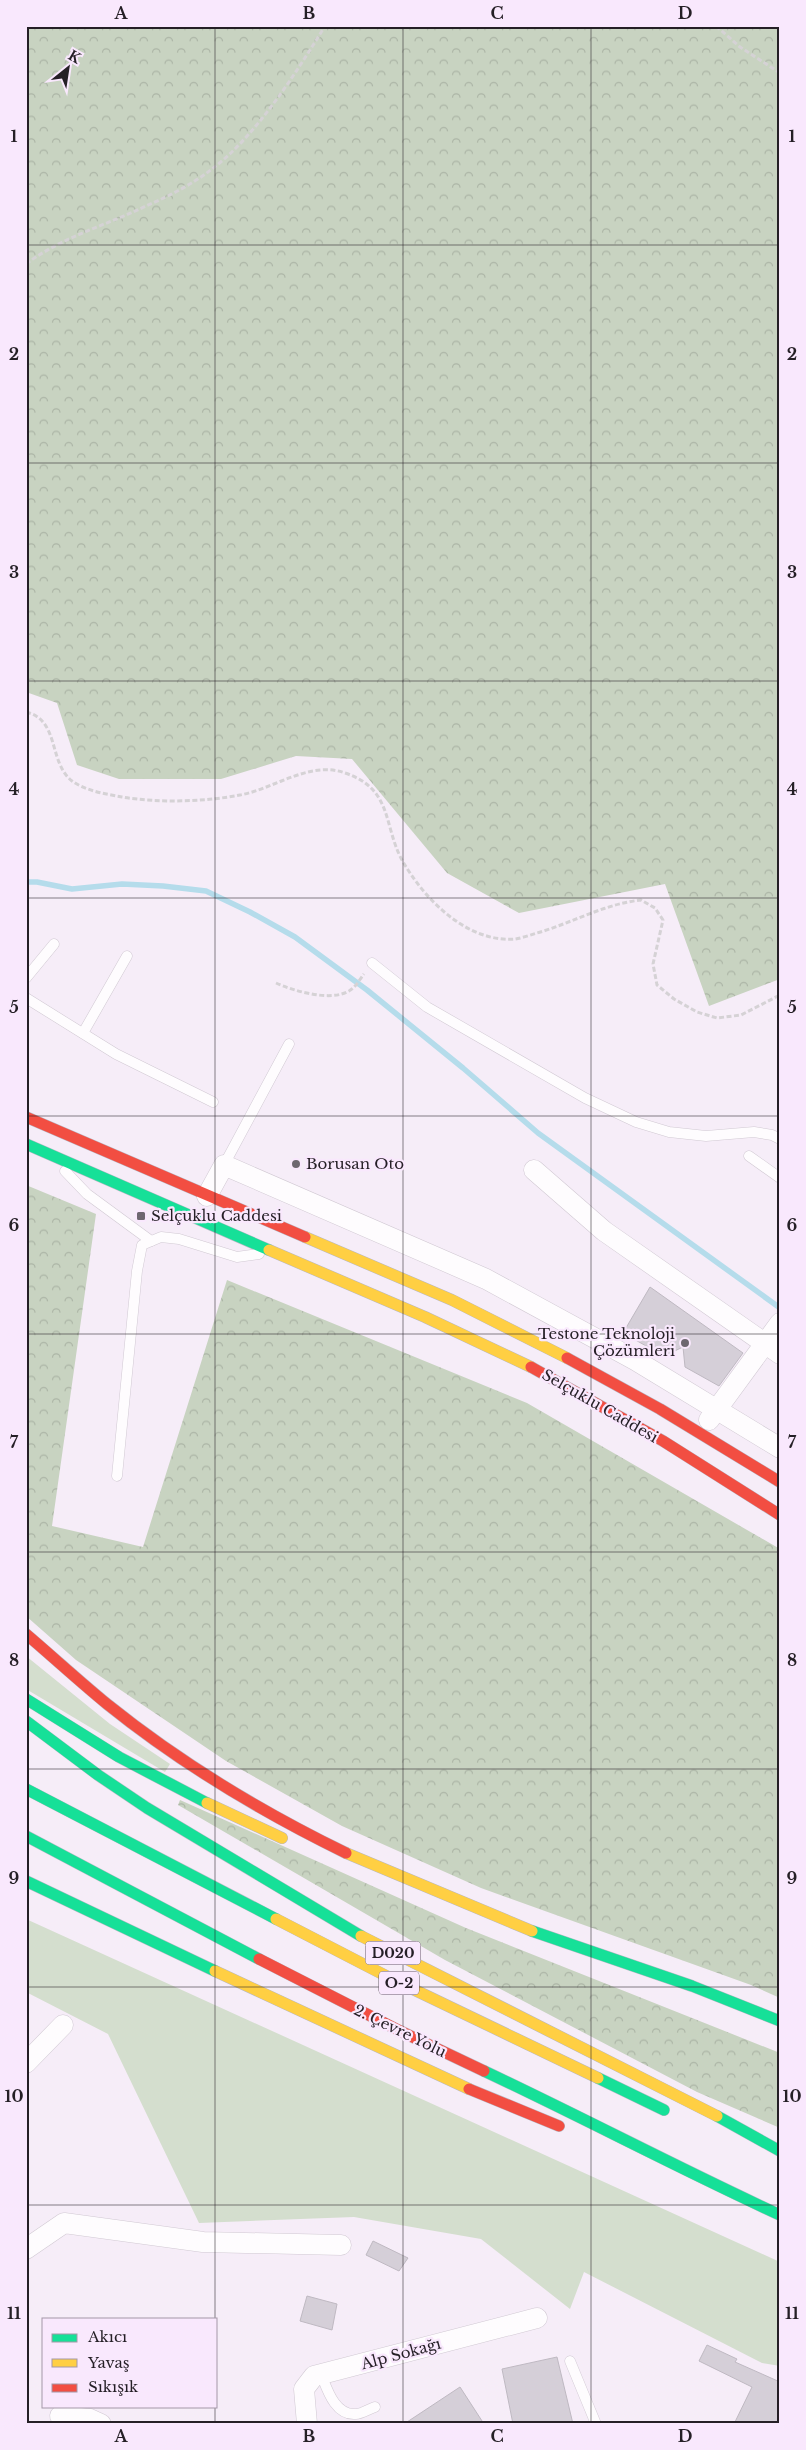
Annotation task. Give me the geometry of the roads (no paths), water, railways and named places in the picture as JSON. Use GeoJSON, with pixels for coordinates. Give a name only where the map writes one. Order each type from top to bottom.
{"type":"FeatureCollection","features":[{"type":"Feature","properties":{"kind":"main road","name":"Selçuklu Caddesi"},"geometry":{"type":"LineString","coordinates":[[26,1117],[452,1300],[510,1327],[699,1430],[780,1482]]}},
{"type":"Feature","properties":{"kind":"main road","name":"Selçuklu Caddesi"},"geometry":{"type":"LineString","coordinates":[[26,1144],[416,1313],[530,1366],[663,1441],[780,1514]]}},
{"type":"Feature","properties":{"kind":"main road"},"geometry":{"type":"LineString","coordinates":[[26,1634],[107,1704],[146,1733],[220,1783],[278,1818],[371,1864],[484,1909],[522,1927],[692,1986],[780,2021]]}},
{"type":"Feature","properties":{"kind":"main road"},"geometry":{"type":"LineString","coordinates":[[26,1700],[112,1754],[188,1794],[295,1844]]}},
{"type":"Feature","properties":{"kind":"main road","name":"D020"},"geometry":{"type":"LineString","coordinates":[[26,1721],[98,1775],[147,1808],[292,1897],[369,1941],[726,2121],[780,2152]]}},
{"type":"Feature","properties":{"kind":"main road","name":"O-2"},"geometry":{"type":"LineString","coordinates":[[26,1789],[387,1976],[679,2117]]}},
{"type":"Feature","properties":{"kind":"main road","name":"2. Çevre Yolu"},"geometry":{"type":"LineString","coordinates":[[26,1836],[290,1976],[500,2080],[588,2120],[668,2163],[780,2216]]}},
{"type":"Feature","properties":{"kind":"main road"},"geometry":{"type":"LineString","coordinates":[[26,1881],[471,2090],[574,2131]]}},
{"type":"Feature","properties":{"kind":"main road"},"geometry":{"type":"LineString","coordinates":[[466,1916],[522,1927]]}},
{"type":"Feature","properties":{"kind":"main road"},"geometry":{"type":"LineString","coordinates":[[593,2138],[668,2163]]}},
{"type":"Feature","properties":{"kind":"main road"},"geometry":{"type":"LineString","coordinates":[[743,2145],[780,2160]]}},
{"type":"Feature","properties":{"kind":"street"},"geometry":{"type":"LineString","coordinates":[[207,1196],[224,1165],[486,1279],[635,1360],[780,1448]]}},
{"type":"Feature","properties":{"kind":"street"},"geometry":{"type":"LineString","coordinates":[[534,1170],[604,1231],[775,1338],[718,1410],[699,1430]]}},
{"type":"Feature","properties":{"kind":"street"},"geometry":{"type":"LineString","coordinates":[[26,2063],[63,2025]]}},
{"type":"Feature","properties":{"kind":"street"},"geometry":{"type":"LineString","coordinates":[[26,2249],[64,2222],[203,2242],[341,2245]]}},
{"type":"Feature","properties":{"kind":"street","name":"Alp Sokağı"},"geometry":{"type":"LineString","coordinates":[[307,2424],[304,2389],[314,2376],[538,2318]]}},
{"type":"Feature","properties":{"kind":"street"},"geometry":{"type":"LineString","coordinates":[[60,2416],[90,2419],[102,2424]]}},
{"type":"Feature","properties":{"kind":"lane"},"geometry":{"type":"LineString","coordinates":[[26,978],[54,944]]}},
{"type":"Feature","properties":{"kind":"lane"},"geometry":{"type":"LineString","coordinates":[[83,1033],[127,956]]}},
{"type":"Feature","properties":{"kind":"lane"},"geometry":{"type":"LineString","coordinates":[[372,963],[427,1006],[584,1098],[636,1122],[669,1132],[706,1136],[754,1132],[772,1135],[780,1139]]}},
{"type":"Feature","properties":{"kind":"lane"},"geometry":{"type":"LineString","coordinates":[[26,998],[116,1054],[213,1102]]}},
{"type":"Feature","properties":{"kind":"lane"},"geometry":{"type":"LineString","coordinates":[[224,1165],[289,1044]]}},
{"type":"Feature","properties":{"kind":"lane"},"geometry":{"type":"LineString","coordinates":[[51,1155],[87,1194],[151,1241]]}},
{"type":"Feature","properties":{"kind":"lane"},"geometry":{"type":"LineString","coordinates":[[749,1156],[780,1178]]}},
{"type":"Feature","properties":{"kind":"lane"},"geometry":{"type":"LineString","coordinates":[[117,1476],[137,1271],[142,1245],[161,1237],[179,1239],[237,1257],[275,1253]]}},
{"type":"Feature","properties":{"kind":"lane"},"geometry":{"type":"LineString","coordinates":[[570,2362],[596,2424]]}},
{"type":"Feature","properties":{"kind":"lane"},"geometry":{"type":"LineString","coordinates":[[321,2374],[331,2400],[344,2412],[356,2414],[374,2407]]}},
{"type":"Feature","properties":{"kind":"waterway"},"geometry":{"type":"LineString","coordinates":[[26,882],[37,882],[72,889],[122,884],[206,891],[250,912],[295,937],[367,990],[463,1068],[538,1133],[780,1308]]}},
{"type":"Feature","properties":{"kind":"place","name":"Borusan Oto"},"geometry":{"type":"Point","coordinates":[296,1164]}},
{"type":"Feature","properties":{"kind":"place","name":"Selçuklu Caddesi"},"geometry":{"type":"Point","coordinates":[141,1216]}},
{"type":"Feature","properties":{"kind":"place","name":"Testone Teknoloji Çözümleri"},"geometry":{"type":"Point","coordinates":[685,1343]}}]}
